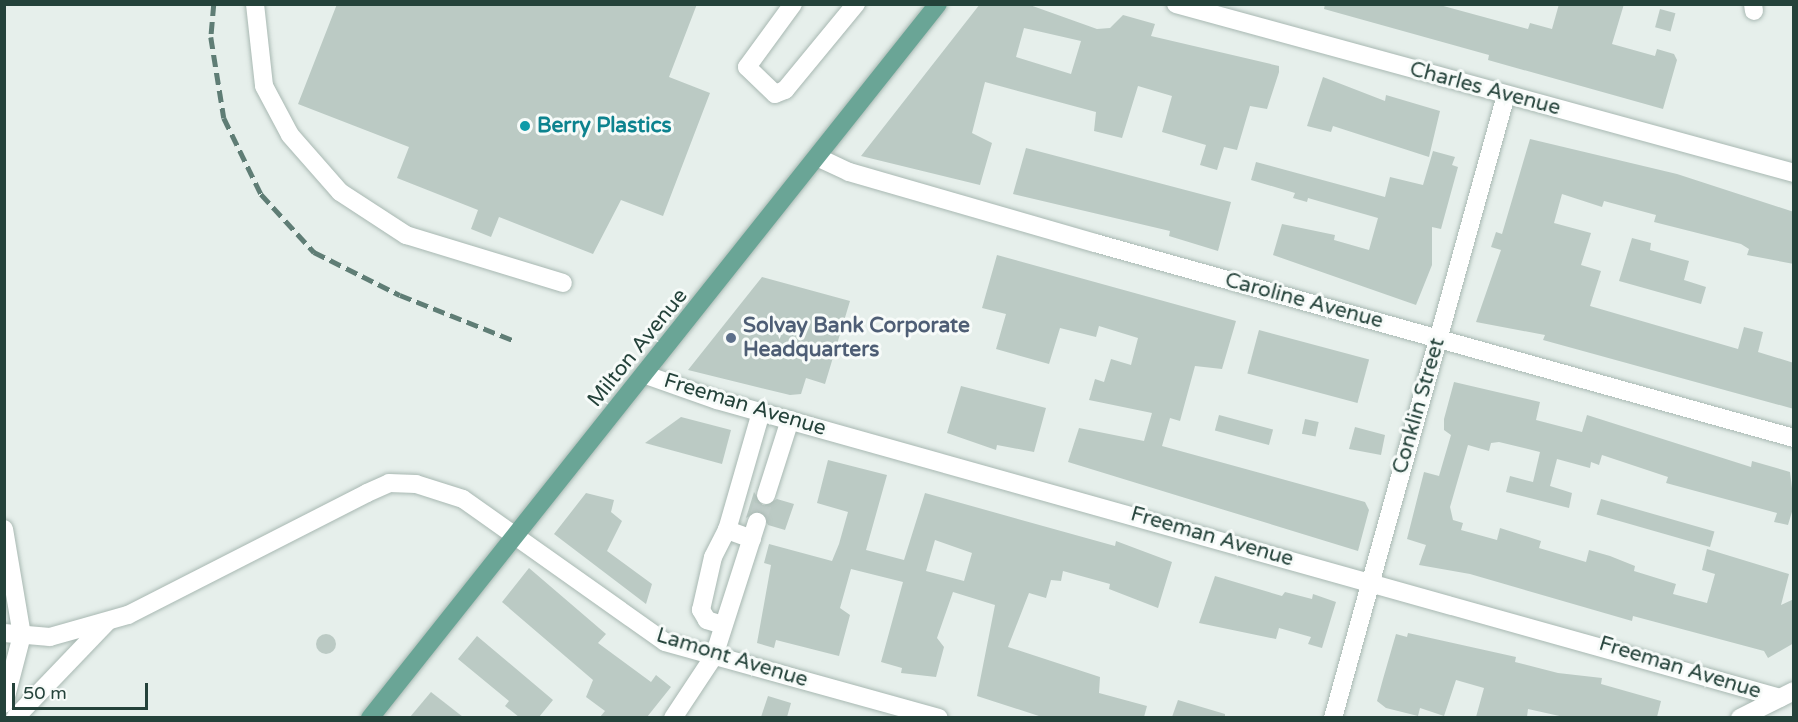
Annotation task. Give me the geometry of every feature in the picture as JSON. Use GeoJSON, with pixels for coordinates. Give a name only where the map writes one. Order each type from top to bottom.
{"type":"FeatureCollection","features":[{"type":"Feature","properties":{"kind":"main road","name":"Milton Avenue"},"geometry":{"type":"LineString","coordinates":[[370,717],[646,375],[938,4]]}},
{"type":"Feature","properties":{"kind":"street"},"geometry":{"type":"LineString","coordinates":[[255,4],[264,86],[290,135],[340,192],[406,235],[563,283]]}},
{"type":"Feature","properties":{"kind":"street"},"geometry":{"type":"LineString","coordinates":[[793,4],[747,67],[775,94],[785,90],[855,4]]}},
{"type":"Feature","properties":{"kind":"street","name":"Charles Avenue"},"geometry":{"type":"LineString","coordinates":[[1176,4],[1794,173]]}},
{"type":"Feature","properties":{"kind":"street","name":"Conklin Street"},"geometry":{"type":"LineString","coordinates":[[1333,717],[1506,95]]}},
{"type":"Feature","properties":{"kind":"street","name":"Caroline Avenue"},"geometry":{"type":"LineString","coordinates":[[817,157],[872,178],[1794,438]]}},
{"type":"Feature","properties":{"kind":"street","name":"Freeman Avenue"},"geometry":{"type":"LineString","coordinates":[[646,375],[761,412],[1787,695]]}},
{"type":"Feature","properties":{"kind":"street"},"geometry":{"type":"LineString","coordinates":[[723,625],[707,620],[701,610],[713,557],[727,530],[761,412]]}},
{"type":"Feature","properties":{"kind":"street"},"geometry":{"type":"LineString","coordinates":[[766,495],[790,420]]}},
{"type":"Feature","properties":{"kind":"street","name":"Lamont Avenue"},"geometry":{"type":"LineString","coordinates":[[109,621],[389,483],[416,484],[463,499],[517,534],[642,630],[714,656],[939,717]]}},
{"type":"Feature","properties":{"kind":"street"},"geometry":{"type":"LineString","coordinates":[[4,530],[13,634],[4,705],[10,717]]}},
{"type":"Feature","properties":{"kind":"street"},"geometry":{"type":"LineString","coordinates":[[673,717],[714,656],[755,530],[727,530]]}},
{"type":"Feature","properties":{"kind":"street"},"geometry":{"type":"LineString","coordinates":[[13,634],[50,637],[109,621]]}},
{"type":"Feature","properties":{"kind":"street"},"geometry":{"type":"LineString","coordinates":[[15,717],[109,621]]}},
{"type":"Feature","properties":{"kind":"street"},"geometry":{"type":"LineString","coordinates":[[1740,717],[1787,695]]}},
{"type":"Feature","properties":{"kind":"building","name":"Berry Plastics"},"geometry":{"type":"Polygon","coordinates":[[[337,4],[697,4],[669,77],[710,93],[663,216],[621,200],[593,254],[499,217],[491,237],[471,229],[478,210],[397,178],[409,147],[298,104],[337,4]]]}},
{"type":"Feature","properties":{"kind":"building"},"geometry":{"type":"Polygon","coordinates":[[[980,4],[1027,4],[1097,29],[1110,28],[1123,15],[1155,24],[1151,36],[1279,66],[1267,109],[1250,106],[1237,150],[1224,147],[1217,170],[1200,165],[1206,145],[1162,132],[1172,96],[1138,86],[1122,138],[1094,131],[1096,112],[985,82],[972,133],[992,143],[980,185],[861,156],[980,4]],[[1024,28],[1016,57],[1071,74],[1081,41],[1024,28]]]}},
{"type":"Feature","properties":{"kind":"building"},"geometry":{"type":"Polygon","coordinates":[[[1325,4],[1436,4],[1528,29],[1530,23],[1552,29],[1559,4],[1624,4],[1612,44],[1655,56],[1657,49],[1674,54],[1677,60],[1663,109],[1488,60],[1489,55],[1324,9],[1325,4]]]}},
{"type":"Feature","properties":{"kind":"building"},"geometry":{"type":"Polygon","coordinates":[[[1660,9],[1675,13],[1671,31],[1655,27],[1660,9]]]}},
{"type":"Feature","properties":{"kind":"building"},"geometry":{"type":"Polygon","coordinates":[[[1323,77],[1385,101],[1386,95],[1440,111],[1429,157],[1333,126],[1331,132],[1307,126],[1323,77]]]}},
{"type":"Feature","properties":{"kind":"building"},"geometry":{"type":"Polygon","coordinates":[[[1530,139],[1677,174],[1794,212],[1794,264],[1747,255],[1749,249],[1741,244],[1654,222],[1656,215],[1604,201],[1602,207],[1562,194],[1554,223],[1591,233],[1581,265],[1601,271],[1590,306],[1738,349],[1744,327],[1763,332],[1758,352],[1794,363],[1794,409],[1543,340],[1545,335],[1476,322],[1501,250],[1491,247],[1496,232],[1502,234],[1530,139]]]}},
{"type":"Feature","properties":{"kind":"building"},"geometry":{"type":"Polygon","coordinates":[[[1026,148],[1231,202],[1218,251],[1169,236],[1170,231],[1013,194],[1026,148]]]}},
{"type":"Feature","properties":{"kind":"building"},"geometry":{"type":"Polygon","coordinates":[[[1433,151],[1455,157],[1452,165],[1458,167],[1441,229],[1432,227],[1432,265],[1416,305],[1273,255],[1282,224],[1335,235],[1334,240],[1369,250],[1378,218],[1308,198],[1307,202],[1293,198],[1295,193],[1251,180],[1256,162],[1385,197],[1390,177],[1423,185],[1433,151]]]}},
{"type":"Feature","properties":{"kind":"building"},"geometry":{"type":"Polygon","coordinates":[[[1632,238],[1651,243],[1650,250],[1689,261],[1684,280],[1706,287],[1701,304],[1619,281],[1632,238]]]}},
{"type":"Feature","properties":{"kind":"building"},"geometry":{"type":"Polygon","coordinates":[[[997,255],[1236,321],[1222,369],[1195,366],[1180,421],[1170,418],[1162,446],[1365,502],[1369,510],[1358,551],[1068,462],[1079,428],[1144,441],[1152,413],[1089,400],[1095,379],[1104,382],[1111,359],[1131,365],[1138,338],[1099,326],[1096,337],[1060,328],[1049,364],[996,349],[1006,314],[982,308],[997,255]]]}},
{"type":"Feature","properties":{"kind":"building"},"geometry":{"type":"Polygon","coordinates":[[[762,277],[850,301],[825,384],[806,378],[801,394],[790,395],[688,370],[762,277]]]}},
{"type":"Feature","properties":{"kind":"building"},"geometry":{"type":"Polygon","coordinates":[[[1259,330],[1369,360],[1357,403],[1247,373],[1259,330]]]}},
{"type":"Feature","properties":{"kind":"building"},"geometry":{"type":"Polygon","coordinates":[[[1454,382],[1540,402],[1536,420],[1582,432],[1587,415],[1751,467],[1752,461],[1790,472],[1794,505],[1788,525],[1774,522],[1777,513],[1666,483],[1668,477],[1602,455],[1599,465],[1591,462],[1590,468],[1557,459],[1550,486],[1572,493],[1569,508],[1506,492],[1510,476],[1533,482],[1540,452],[1499,442],[1491,443],[1489,451],[1468,445],[1450,507],[1453,520],[1463,523],[1461,530],[1497,540],[1500,528],[1541,541],[1539,548],[1586,562],[1589,550],[1610,556],[1635,566],[1634,571],[1676,584],[1673,594],[1707,603],[1715,574],[1702,570],[1707,549],[1789,574],[1781,605],[1794,599],[1794,643],[1768,658],[1764,651],[1633,616],[1632,621],[1470,574],[1419,565],[1426,545],[1407,539],[1424,472],[1439,476],[1451,435],[1444,430],[1444,419],[1454,382]]]}},
{"type":"Feature","properties":{"kind":"building"},"geometry":{"type":"Polygon","coordinates":[[[961,386],[1046,408],[1034,452],[997,445],[996,450],[947,433],[961,386]]]}},
{"type":"Feature","properties":{"kind":"building"},"geometry":{"type":"Polygon","coordinates":[[[1219,415],[1273,429],[1269,445],[1215,430],[1219,415]]]}},
{"type":"Feature","properties":{"kind":"building"},"geometry":{"type":"Polygon","coordinates":[[[681,417],[731,430],[722,464],[645,443],[681,417]]]}},
{"type":"Feature","properties":{"kind":"building"},"geometry":{"type":"Polygon","coordinates":[[[1305,419],[1319,422],[1316,437],[1302,434],[1305,419]]]}},
{"type":"Feature","properties":{"kind":"building"},"geometry":{"type":"Polygon","coordinates":[[[1355,427],[1385,435],[1381,455],[1349,449],[1355,427]]]}},
{"type":"Feature","properties":{"kind":"building"},"geometry":{"type":"Polygon","coordinates":[[[828,460],[887,475],[866,550],[904,560],[925,493],[1115,546],[1116,541],[1172,562],[1158,608],[1109,589],[1110,584],[1063,571],[1061,581],[1051,580],[1046,598],[1029,593],[1008,647],[1100,677],[1099,693],[1147,706],[1144,717],[1042,717],[977,696],[995,605],[953,592],[937,638],[944,647],[936,677],[901,673],[902,668],[881,662],[903,582],[851,569],[840,608],[850,615],[839,656],[776,640],[774,648],[757,643],[771,565],[764,563],[769,544],[832,561],[848,512],[817,503],[828,460]],[[935,540],[926,571],[964,581],[972,553],[935,540]]]}},
{"type":"Feature","properties":{"kind":"building"},"geometry":{"type":"Polygon","coordinates":[[[754,492],[763,506],[777,499],[794,504],[785,530],[768,525],[760,511],[746,518],[754,492]]]}},
{"type":"Feature","properties":{"kind":"building"},"geometry":{"type":"Polygon","coordinates":[[[586,493],[614,500],[611,512],[622,521],[607,551],[652,584],[646,604],[554,534],[586,493]]]}},
{"type":"Feature","properties":{"kind":"building"},"geometry":{"type":"Polygon","coordinates":[[[1601,499],[1714,532],[1710,547],[1597,514],[1601,499]]]}},
{"type":"Feature","properties":{"kind":"building"},"geometry":{"type":"Polygon","coordinates":[[[529,568],[606,634],[598,643],[651,682],[656,675],[671,687],[647,717],[600,717],[605,711],[586,697],[593,680],[502,602],[529,568]]]}},
{"type":"Feature","properties":{"kind":"building"},"geometry":{"type":"Polygon","coordinates":[[[1215,576],[1282,596],[1285,592],[1312,599],[1313,594],[1336,602],[1322,648],[1308,644],[1311,637],[1279,628],[1276,639],[1199,623],[1215,576]]]}},
{"type":"Feature","properties":{"kind":"building"},"geometry":{"type":"Polygon","coordinates":[[[1408,633],[1516,657],[1515,662],[1558,673],[1602,678],[1601,684],[1661,701],[1657,717],[1564,717],[1528,709],[1527,717],[1476,717],[1484,688],[1456,680],[1444,716],[1420,708],[1418,716],[1386,708],[1377,701],[1396,634],[1407,637],[1408,633]]]}},
{"type":"Feature","properties":{"kind":"building"},"geometry":{"type":"Polygon","coordinates":[[[322,634],[330,634],[336,640],[336,648],[330,654],[322,654],[316,648],[316,640],[322,634]]]}},
{"type":"Feature","properties":{"kind":"building"},"geometry":{"type":"Polygon","coordinates":[[[477,636],[553,700],[539,717],[519,717],[505,706],[509,701],[458,659],[477,636]]]}},
{"type":"Feature","properties":{"kind":"building"},"geometry":{"type":"Polygon","coordinates":[[[431,692],[463,717],[410,717],[431,692]]]}},
{"type":"Feature","properties":{"kind":"building"},"geometry":{"type":"Polygon","coordinates":[[[768,696],[791,703],[787,717],[761,717],[768,696]]]}},
{"type":"Feature","properties":{"kind":"building"},"geometry":{"type":"Polygon","coordinates":[[[1178,700],[1225,714],[1225,717],[1172,717],[1178,700]]]}},
{"type":"Feature","properties":{"kind":"tunnel"},"geometry":{"type":"LineString","coordinates":[[757,522],[766,495]]}},
{"type":"Feature","properties":{"kind":"railway"},"geometry":{"type":"LineString","coordinates":[[214,4],[211,37],[224,118],[261,194],[314,252],[400,295],[515,341]]}},
{"type":"Feature","properties":{"kind":"place","name":"Berry Plastics"},"geometry":{"type":"Point","coordinates":[525,126]}},
{"type":"Feature","properties":{"kind":"place","name":"Solvay Bank Corporate Headquarters"},"geometry":{"type":"Point","coordinates":[731,338]}}]}
